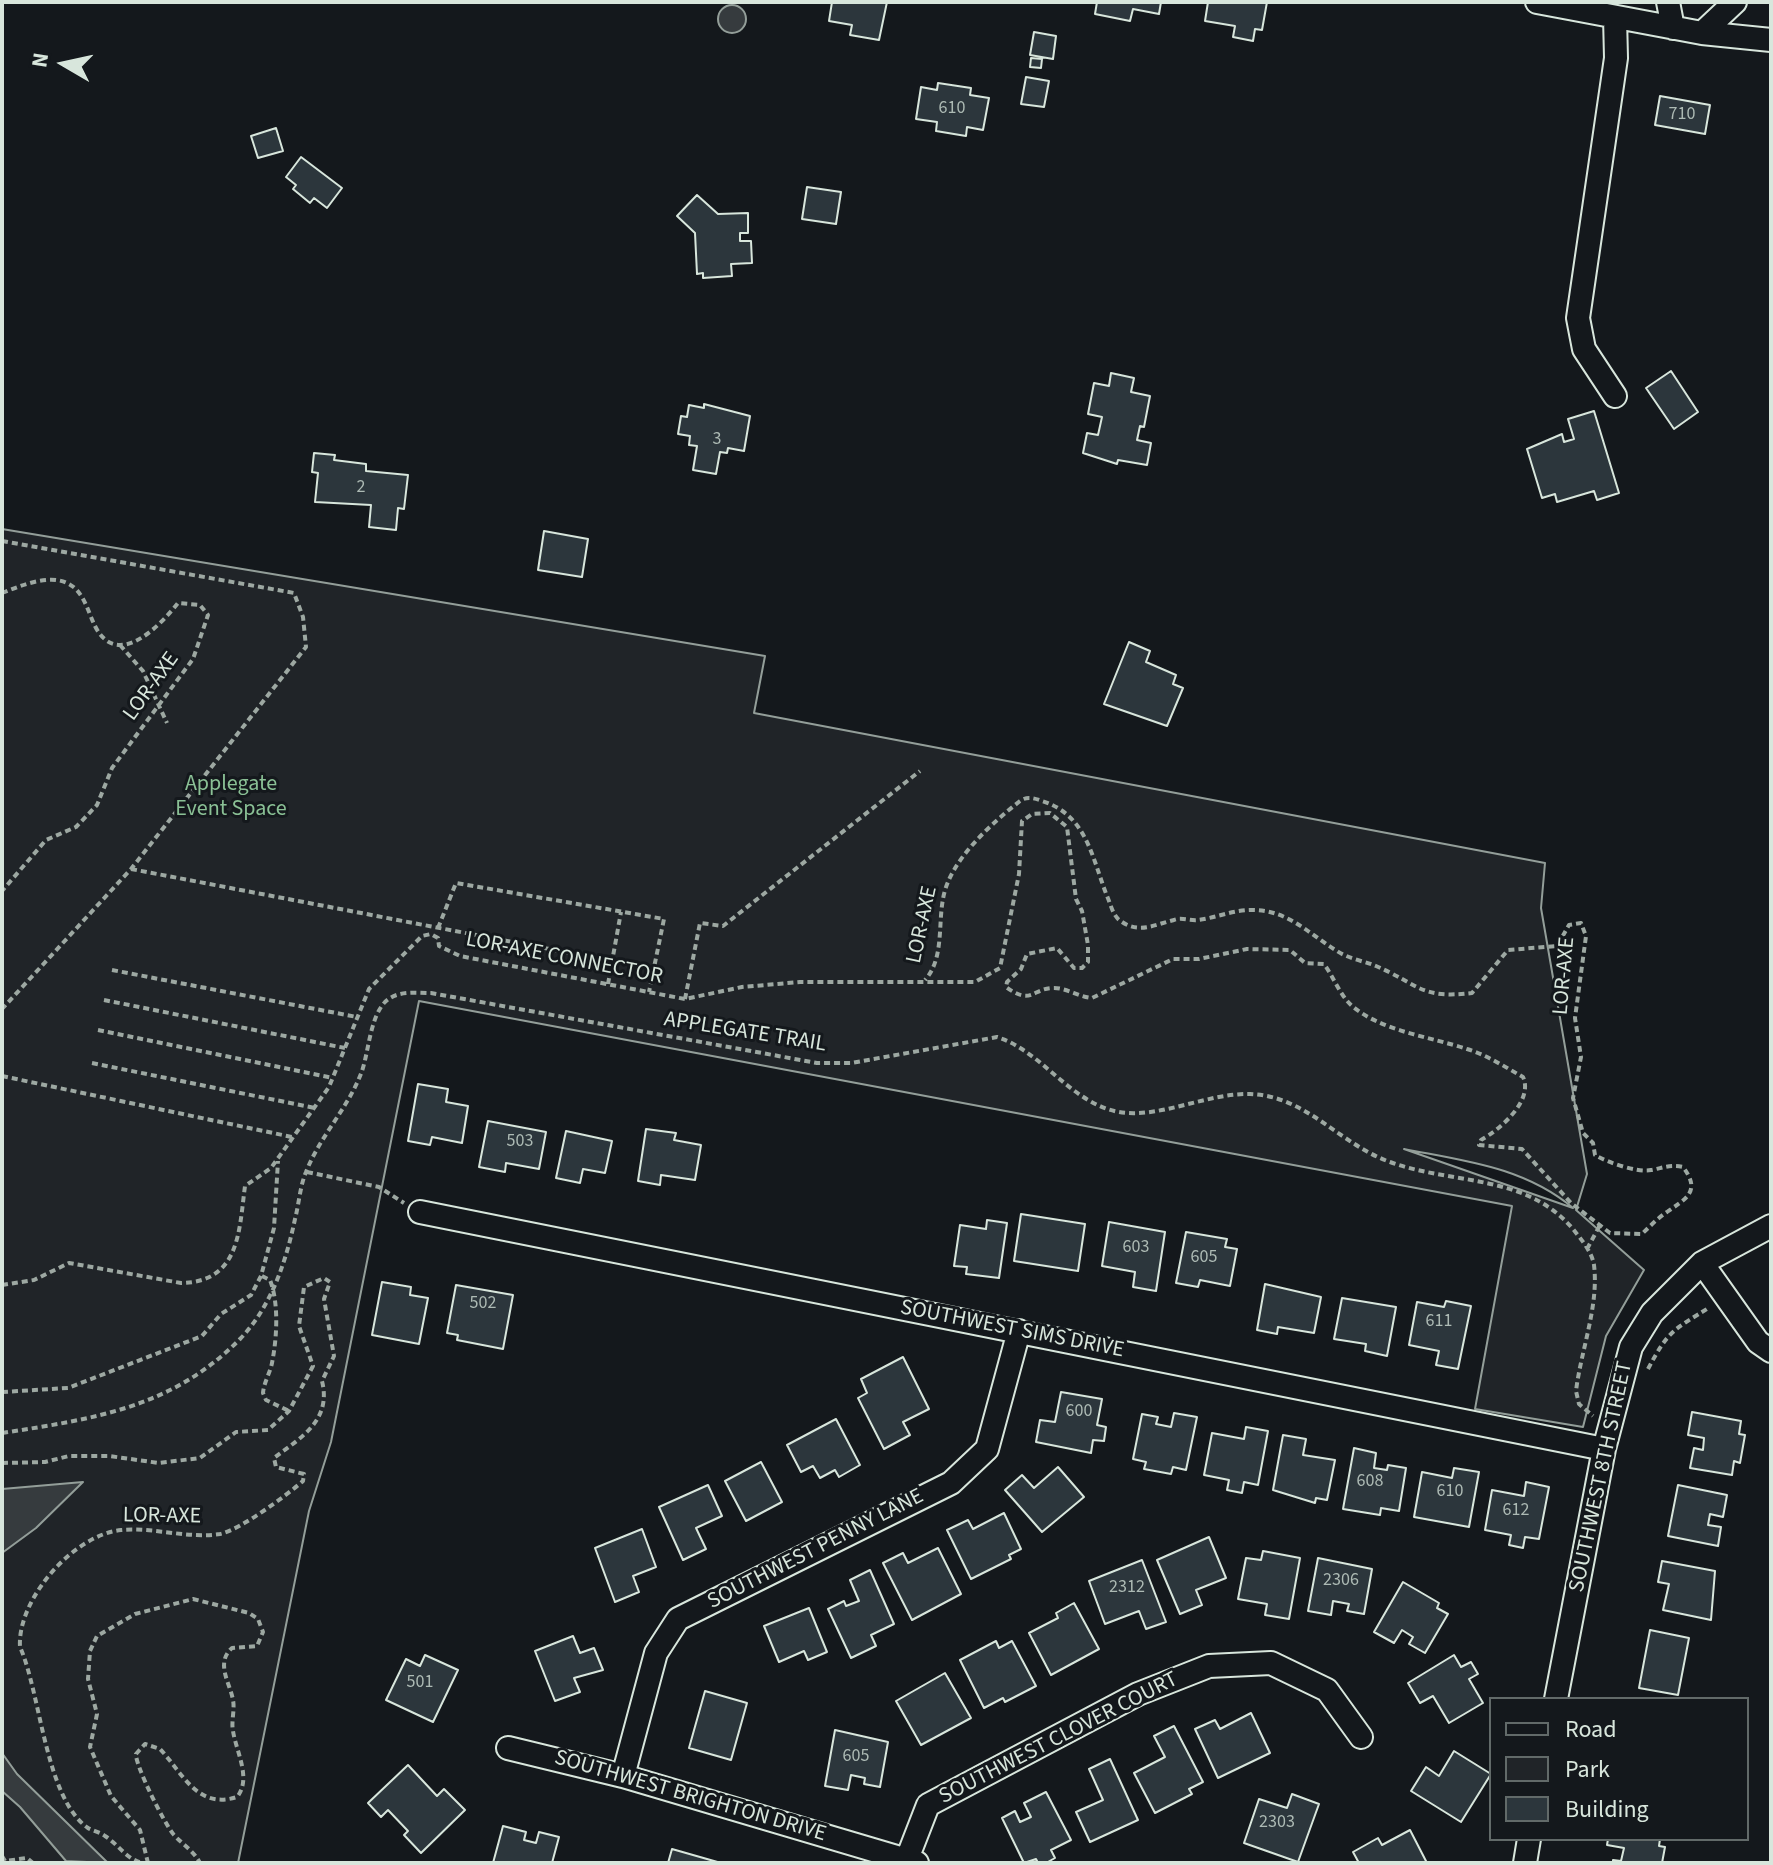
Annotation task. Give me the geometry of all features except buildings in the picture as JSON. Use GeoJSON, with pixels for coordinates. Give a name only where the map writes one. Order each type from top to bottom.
{"type":"FeatureCollection","features":[{"type":"Feature","properties":{"kind":"street"},"geometry":{"type":"LineString","coordinates":[[1537,2],[1702,33],[1771,40]]}},
{"type":"Feature","properties":{"kind":"street"},"geometry":{"type":"LineString","coordinates":[[1668,2],[1673,28]]}},
{"type":"Feature","properties":{"kind":"street"},"geometry":{"type":"LineString","coordinates":[[1702,33],[1735,2]]}},
{"type":"Feature","properties":{"kind":"street"},"geometry":{"type":"LineString","coordinates":[[1615,17],[1616,58],[1578,318],[1584,349],[1615,396]]}},
{"type":"Feature","properties":{"kind":"street","name":"SOUTHWEST SIMS DRIVE"},"geometry":{"type":"LineString","coordinates":[[420,1212],[1604,1449]]}},
{"type":"Feature","properties":{"kind":"street","name":"SOUTHWEST 8TH STREET"},"geometry":{"type":"LineString","coordinates":[[1556,1697],[1604,1449],[1631,1347],[1652,1313],[1702,1263],[1771,1226]]}},
{"type":"Feature","properties":{"kind":"street"},"geometry":{"type":"LineString","coordinates":[[1702,1263],[1758,1342],[1771,1351]]}},
{"type":"Feature","properties":{"kind":"street","name":"SOUTHWEST PENNY LANE"},"geometry":{"type":"LineString","coordinates":[[623,1776],[656,1653],[678,1619],[951,1483],[987,1449],[1019,1331]]}},
{"type":"Feature","properties":{"kind":"street","name":"SOUTHWEST CLOVER COURT"},"geometry":{"type":"LineString","coordinates":[[912,1861],[928,1805],[1138,1694],[1209,1666],[1271,1663],[1327,1690],[1361,1737]]}},
{"type":"Feature","properties":{"kind":"street","name":"SOUTHWEST BRIGHTON DRIVE"},"geometry":{"type":"LineString","coordinates":[[508,1748],[623,1776],[912,1861]]}},
{"type":"Feature","properties":{"kind":"street"},"geometry":{"type":"LineString","coordinates":[[1525,1863],[1529,1841]]}},
{"type":"Feature","properties":{"kind":"path"},"geometry":{"type":"LineString","coordinates":[[2,541],[294,593],[303,617],[306,647],[131,869],[2,1009]]}},
{"type":"Feature","properties":{"kind":"path"},"geometry":{"type":"LineString","coordinates":[[2,593],[50,580],[69,584],[82,598],[102,637],[120,645],[143,671],[167,723]]}},
{"type":"Feature","properties":{"kind":"path","name":"LOR-AXE"},"geometry":{"type":"LineString","coordinates":[[2,891],[46,840],[76,827],[88,816],[112,768],[193,659],[205,629],[207,610],[187,601],[178,603],[147,636],[120,645]]}},
{"type":"Feature","properties":{"kind":"path"},"geometry":{"type":"LineString","coordinates":[[685,999],[700,923],[723,926],[920,771]]}},
{"type":"Feature","properties":{"kind":"path","name":"LOR-AXE"},"geometry":{"type":"LineString","coordinates":[[1595,1239],[1610,1233],[1642,1234],[1669,1210],[1683,1204],[1690,1185],[1683,1167],[1661,1166],[1648,1170],[1598,1158],[1583,1133],[1573,1098],[1581,1057],[1575,1018],[1586,936],[1581,923],[1569,925],[1557,946],[1508,950],[1472,993],[1431,995],[1375,966],[1341,954],[1295,922],[1275,913],[1250,910],[1198,920],[1175,919],[1152,928],[1123,924],[1115,916],[1096,871],[1093,851],[1073,819],[1054,805],[1031,797],[1021,800],[1012,811],[994,822],[978,843],[957,861],[943,896],[936,959],[925,980],[975,982],[1000,968],[1019,874],[1022,821],[1032,814],[1050,813],[1062,820],[1069,835],[1076,899],[1082,911],[1088,962],[1082,968],[1074,968],[1057,948],[1027,954],[1021,969],[1007,982],[1006,987],[1017,995],[1040,994],[1055,988],[1092,998],[1173,959],[1199,959],[1247,949],[1290,950],[1305,963],[1324,964],[1347,1002],[1373,1022],[1411,1030],[1432,1042],[1466,1048],[1523,1077],[1526,1087],[1523,1098],[1501,1129],[1481,1140],[1479,1145],[1522,1149],[1571,1203],[1610,1233]]}},
{"type":"Feature","properties":{"kind":"path"},"geometry":{"type":"LineString","coordinates":[[131,869],[612,961]]}},
{"type":"Feature","properties":{"kind":"path"},"geometry":{"type":"LineString","coordinates":[[434,936],[456,883],[664,919],[649,992]]}},
{"type":"Feature","properties":{"kind":"path"},"geometry":{"type":"LineString","coordinates":[[608,984],[621,912]]}},
{"type":"Feature","properties":{"kind":"path","name":"LOR-AXE CONNECTOR"},"geometry":{"type":"LineString","coordinates":[[2,1285],[34,1280],[69,1263],[194,1283],[227,1265],[236,1249],[245,1186],[278,1158],[315,1108],[333,1078],[369,989],[379,975],[422,936],[434,936],[439,946],[460,956],[685,999],[742,987],[800,982],[925,980]]}},
{"type":"Feature","properties":{"kind":"path"},"geometry":{"type":"LineString","coordinates":[[112,970],[357,1017]]}},
{"type":"Feature","properties":{"kind":"path","name":"APPLEGATE TRAIL"},"geometry":{"type":"LineString","coordinates":[[2,1433],[95,1418],[134,1408],[175,1388],[214,1363],[242,1336],[274,1290],[288,1251],[306,1172],[350,1097],[385,1001],[402,993],[431,993],[817,1063],[851,1063],[997,1037],[1015,1042],[1087,1099],[1118,1112],[1142,1113],[1215,1097],[1240,1095],[1290,1102],[1389,1162],[1505,1185],[1534,1197],[1563,1218],[1594,1262],[1594,1291],[1576,1391],[1579,1404],[1592,1417]]}},
{"type":"Feature","properties":{"kind":"path"},"geometry":{"type":"LineString","coordinates":[[104,1000],[346,1048]]}},
{"type":"Feature","properties":{"kind":"path"},"geometry":{"type":"LineString","coordinates":[[98,1030],[333,1078]]}},
{"type":"Feature","properties":{"kind":"path"},"geometry":{"type":"LineString","coordinates":[[92,1063],[315,1108]]}},
{"type":"Feature","properties":{"kind":"path"},"geometry":{"type":"LineString","coordinates":[[2,1076],[292,1137]]}},
{"type":"Feature","properties":{"kind":"path"},"geometry":{"type":"LineString","coordinates":[[2,1392],[68,1388],[125,1368],[152,1353],[186,1344],[202,1336],[221,1314],[251,1295],[261,1276],[274,1228],[278,1158]]}},
{"type":"Feature","properties":{"kind":"path"},"geometry":{"type":"LineString","coordinates":[[306,1172],[379,1187],[420,1212]]}},
{"type":"Feature","properties":{"kind":"path","name":"LOR-AXE"},"geometry":{"type":"LineString","coordinates":[[1587,1249],[1600,1225]]}},
{"type":"Feature","properties":{"kind":"path"},"geometry":{"type":"LineString","coordinates":[[2,1463],[45,1462],[69,1456],[186,1462],[215,1450],[236,1432],[268,1430],[289,1411],[266,1400],[263,1393],[272,1364],[274,1290],[270,1280],[261,1276]]}},
{"type":"Feature","properties":{"kind":"path","name":"LOR-AXE"},"geometry":{"type":"LineString","coordinates":[[200,1863],[170,1830],[138,1770],[136,1754],[145,1744],[160,1749],[167,1762],[196,1792],[216,1800],[237,1797],[242,1788],[242,1757],[233,1733],[233,1701],[224,1671],[225,1660],[232,1648],[257,1646],[263,1632],[258,1619],[239,1608],[193,1599],[135,1614],[101,1632],[90,1651],[88,1679],[97,1714],[90,1747],[111,1796],[140,1830],[146,1863],[132,1861],[105,1835],[87,1827],[60,1790],[42,1732],[29,1663],[20,1647],[27,1609],[54,1567],[93,1540],[121,1530],[219,1534],[254,1516],[303,1481],[304,1474],[276,1467],[274,1458],[294,1448],[315,1425],[325,1394],[322,1381],[334,1356],[324,1299],[330,1282],[327,1278],[304,1287],[299,1326],[313,1366],[289,1411]]}},
{"type":"Feature","properties":{"kind":"path"},"geometry":{"type":"LineString","coordinates":[[1647,1371],[1664,1338],[1685,1319],[1725,1297]]}},
{"type":"Feature","properties":{"kind":"path"},"geometry":{"type":"LineString","coordinates":[[2,1856],[5,1861],[27,1858],[33,1863]]}},
{"type":"Feature","properties":{"kind":"green space","name":"Applegate Event Space"},"geometry":{"type":"Polygon","coordinates":[[[2,529],[765,656],[754,713],[1545,863],[1541,908],[1587,1174],[1576,1210],[1644,1270],[1606,1336],[1583,1427],[1475,1409],[1512,1206],[419,1001],[331,1442],[309,1511],[238,1863],[2,1863],[2,529]],[[1404,1149],[1573,1208],[1554,1194],[1514,1174],[1404,1149]]]}},
{"type":"Feature","properties":{"kind":"shaded area"},"geometry":{"type":"Polygon","coordinates":[[[732,5],[742,9],[746,19],[742,29],[732,33],[722,29],[718,19],[722,9],[732,5]]]}},
{"type":"Feature","properties":{"kind":"shaded area"},"geometry":{"type":"Polygon","coordinates":[[[83,1482],[36,1528],[2,1553],[2,1489],[83,1482]]]}},
{"type":"Feature","properties":{"kind":"shaded area"},"geometry":{"type":"Polygon","coordinates":[[[2,1753],[17,1774],[108,1863],[66,1861],[20,1807],[2,1791],[2,1753]]]}}]}
